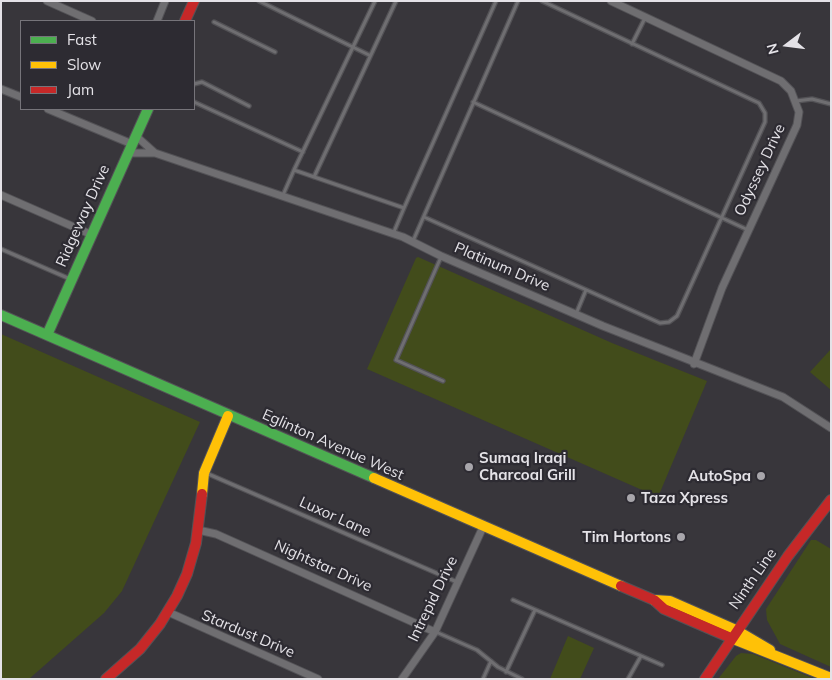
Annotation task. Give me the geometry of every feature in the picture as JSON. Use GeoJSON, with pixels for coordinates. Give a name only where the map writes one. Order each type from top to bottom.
{"type":"FeatureCollection","features":[{"type":"Feature","properties":{"kind":"main road"},"geometry":{"type":"LineString","coordinates":[[185,20],[194,1]]}},
{"type":"Feature","properties":{"kind":"main road","name":"Ridgeway Drive"},"geometry":{"type":"LineString","coordinates":[[47,335],[90,234],[148,110]]}},
{"type":"Feature","properties":{"kind":"main road","name":"Eglinton Avenue West"},"geometry":{"type":"LineString","coordinates":[[1,315],[228,416],[654,600],[664,610],[733,634],[762,651],[775,654],[831,678]]}},
{"type":"Feature","properties":{"kind":"main road"},"geometry":{"type":"LineString","coordinates":[[107,679],[140,648],[168,612],[187,574],[198,530],[200,493],[204,473],[228,416]]}},
{"type":"Feature","properties":{"kind":"main road","name":"Ninth Line"},"geometry":{"type":"LineString","coordinates":[[705,679],[733,634],[804,533],[831,500]]}},
{"type":"Feature","properties":{"kind":"street"},"geometry":{"type":"LineString","coordinates":[[47,1],[90,20]]}},
{"type":"Feature","properties":{"kind":"street"},"geometry":{"type":"LineString","coordinates":[[156,20],[165,1]]}},
{"type":"Feature","properties":{"kind":"street"},"geometry":{"type":"LineString","coordinates":[[611,1],[781,81],[791,91],[796,101]]}},
{"type":"Feature","properties":{"kind":"street"},"geometry":{"type":"LineString","coordinates":[[1,89],[20,97]]}},
{"type":"Feature","properties":{"kind":"street","name":"Odyssey Drive"},"geometry":{"type":"LineString","coordinates":[[694,364],[722,288],[797,125],[799,112],[796,101]]}},
{"type":"Feature","properties":{"kind":"street"},"geometry":{"type":"LineString","coordinates":[[50,110],[132,144]]}},
{"type":"Feature","properties":{"kind":"street","name":"Platinum Drive"},"geometry":{"type":"LineString","coordinates":[[132,144],[413,241],[442,256],[576,314],[694,364],[783,398],[831,428]]}},
{"type":"Feature","properties":{"kind":"street","name":"Platinum Drive"},"geometry":{"type":"LineString","coordinates":[[132,144],[155,152]]}},
{"type":"Feature","properties":{"kind":"street"},"geometry":{"type":"LineString","coordinates":[[1,195],[90,234]]}},
{"type":"Feature","properties":{"kind":"street","name":"Intrepid Drive"},"geometry":{"type":"LineString","coordinates":[[402,679],[435,632],[483,527]]}},
{"type":"Feature","properties":{"kind":"street","name":"Nightstar Drive"},"geometry":{"type":"LineString","coordinates":[[198,530],[216,534],[435,632]]}},
{"type":"Feature","properties":{"kind":"street","name":"Stardust Drive"},"geometry":{"type":"LineString","coordinates":[[168,612],[318,679]]}},
{"type":"Feature","properties":{"kind":"lane"},"geometry":{"type":"LineString","coordinates":[[259,1],[369,55]]}},
{"type":"Feature","properties":{"kind":"lane"},"geometry":{"type":"LineString","coordinates":[[282,196],[375,1]]}},
{"type":"Feature","properties":{"kind":"lane"},"geometry":{"type":"LineString","coordinates":[[314,176],[369,55],[396,1]]}},
{"type":"Feature","properties":{"kind":"lane"},"geometry":{"type":"LineString","coordinates":[[393,234],[496,1]]}},
{"type":"Feature","properties":{"kind":"lane"},"geometry":{"type":"LineString","coordinates":[[413,241],[518,1]]}},
{"type":"Feature","properties":{"kind":"lane"},"geometry":{"type":"LineString","coordinates":[[424,217],[660,323],[669,322],[677,316],[765,122],[765,113],[759,103],[542,1]]}},
{"type":"Feature","properties":{"kind":"lane"},"geometry":{"type":"LineString","coordinates":[[632,44],[645,18]]}},
{"type":"Feature","properties":{"kind":"lane"},"geometry":{"type":"LineString","coordinates":[[214,22],[275,52]]}},
{"type":"Feature","properties":{"kind":"lane"},"geometry":{"type":"LineString","coordinates":[[195,84],[202,82],[249,106]]}},
{"type":"Feature","properties":{"kind":"lane"},"geometry":{"type":"LineString","coordinates":[[796,101],[812,99],[831,104]]}},
{"type":"Feature","properties":{"kind":"lane"},"geometry":{"type":"LineString","coordinates":[[195,102],[303,152]]}},
{"type":"Feature","properties":{"kind":"lane"},"geometry":{"type":"LineString","coordinates":[[473,102],[748,230]]}},
{"type":"Feature","properties":{"kind":"lane"},"geometry":{"type":"LineString","coordinates":[[294,170],[404,208]]}},
{"type":"Feature","properties":{"kind":"lane"},"geometry":{"type":"LineString","coordinates":[[1,249],[71,279]]}},
{"type":"Feature","properties":{"kind":"lane"},"geometry":{"type":"LineString","coordinates":[[442,256],[396,360],[443,380]]}},
{"type":"Feature","properties":{"kind":"lane"},"geometry":{"type":"LineString","coordinates":[[576,314],[586,290]]}},
{"type":"Feature","properties":{"kind":"lane","name":"Luxor Lane"},"geometry":{"type":"LineString","coordinates":[[204,473],[458,583]]}},
{"type":"Feature","properties":{"kind":"lane"},"geometry":{"type":"LineString","coordinates":[[513,600],[662,665]]}},
{"type":"Feature","properties":{"kind":"lane"},"geometry":{"type":"LineString","coordinates":[[506,672],[535,610]]}},
{"type":"Feature","properties":{"kind":"lane"},"geometry":{"type":"LineString","coordinates":[[435,632],[477,650],[506,672],[522,679]]}},
{"type":"Feature","properties":{"kind":"lane"},"geometry":{"type":"LineString","coordinates":[[628,679],[642,656]]}},
{"type":"Feature","properties":{"kind":"lane"},"geometry":{"type":"LineString","coordinates":[[483,679],[491,661]]}},
{"type":"Feature","properties":{"kind":"green space"},"geometry":{"type":"Polygon","coordinates":[[[418,257],[612,343],[707,381],[658,497],[367,369],[418,257]]]}},
{"type":"Feature","properties":{"kind":"green space"},"geometry":{"type":"Polygon","coordinates":[[[1,334],[200,422],[122,591],[104,613],[29,679],[1,679],[1,334]]]}},
{"type":"Feature","properties":{"kind":"green space"},"geometry":{"type":"Polygon","coordinates":[[[831,349],[831,390],[810,372],[831,349]]]}},
{"type":"Feature","properties":{"kind":"green space"},"geometry":{"type":"Polygon","coordinates":[[[811,540],[816,540],[831,549],[831,667],[780,644],[767,620],[766,609],[811,540]]]}},
{"type":"Feature","properties":{"kind":"green space"},"geometry":{"type":"Polygon","coordinates":[[[568,636],[594,648],[580,679],[550,679],[568,636]]]}},
{"type":"Feature","properties":{"kind":"green space"},"geometry":{"type":"Polygon","coordinates":[[[741,653],[753,654],[815,679],[718,679],[736,656],[741,653]]]}},
{"type":"Feature","properties":{"kind":"traffic: fast"},"geometry":{"type":"LineString","coordinates":[[47,335],[148,110]]}},
{"type":"Feature","properties":{"kind":"traffic: fast"},"geometry":{"type":"LineString","coordinates":[[1,315],[374,478]]}},
{"type":"Feature","properties":{"kind":"traffic: slow"},"geometry":{"type":"LineString","coordinates":[[202,494],[204,473],[228,416]]}},
{"type":"Feature","properties":{"kind":"traffic: slow"},"geometry":{"type":"LineString","coordinates":[[374,478],[621,586]]}},
{"type":"Feature","properties":{"kind":"traffic: slow"},"geometry":{"type":"LineString","coordinates":[[654,600],[670,601],[736,630]]}},
{"type":"Feature","properties":{"kind":"traffic: slow"},"geometry":{"type":"LineString","coordinates":[[736,630],[770,650]]}},
{"type":"Feature","properties":{"kind":"traffic: slow"},"geometry":{"type":"LineString","coordinates":[[731,638],[831,678]]}},
{"type":"Feature","properties":{"kind":"traffic: jam"},"geometry":{"type":"LineString","coordinates":[[185,20],[194,1]]}},
{"type":"Feature","properties":{"kind":"traffic: jam"},"geometry":{"type":"LineString","coordinates":[[106,679],[140,649],[160,624],[177,596],[187,574],[196,543],[202,494]]}},
{"type":"Feature","properties":{"kind":"traffic: jam"},"geometry":{"type":"LineString","coordinates":[[705,679],[788,556],[831,500]]}},
{"type":"Feature","properties":{"kind":"traffic: jam"},"geometry":{"type":"LineString","coordinates":[[621,586],[654,600],[664,609],[731,638]]}},
{"type":"Feature","properties":{"kind":"place","name":"Sumaq Iraqi Charcoal Grill"},"geometry":{"type":"Point","coordinates":[469,467]}},
{"type":"Feature","properties":{"kind":"place","name":"AutoSpa"},"geometry":{"type":"Point","coordinates":[761,476]}},
{"type":"Feature","properties":{"kind":"place","name":"Taza Xpress"},"geometry":{"type":"Point","coordinates":[631,498]}},
{"type":"Feature","properties":{"kind":"place","name":"Tim Hortons"},"geometry":{"type":"Point","coordinates":[681,537]}}]}
